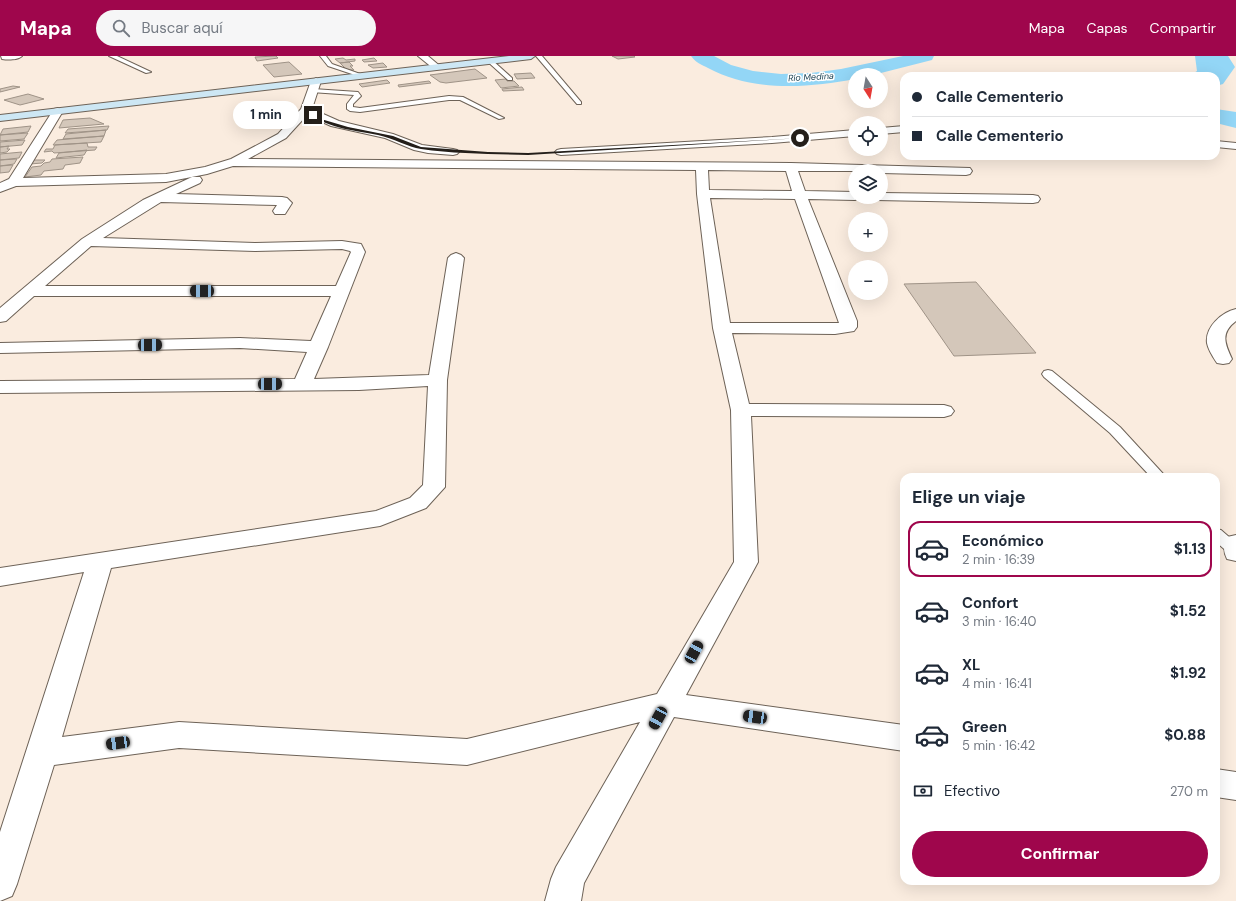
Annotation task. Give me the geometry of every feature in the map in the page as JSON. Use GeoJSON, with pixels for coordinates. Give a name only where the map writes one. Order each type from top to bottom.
{"type":"FeatureCollection","features":[{"type":"Feature","properties":{"kind":"main road"},"geometry":{"type":"LineString","coordinates":[[0,118],[314,86],[363,76],[531,56]]}},
{"type":"Feature","properties":{"kind":"street"},"geometry":{"type":"LineString","coordinates":[[4,57],[18,56]]}},
{"type":"Feature","properties":{"kind":"street"},"geometry":{"type":"LineString","coordinates":[[422,56],[437,67]]}},
{"type":"Feature","properties":{"kind":"street"},"geometry":{"type":"LineString","coordinates":[[0,188],[14,182],[166,178],[207,170],[232,162],[282,136],[306,110],[314,86]]}},
{"type":"Feature","properties":{"kind":"street"},"geometry":{"type":"LineString","coordinates":[[306,110],[320,119],[347,128],[392,137],[420,148],[466,152]]}},
{"type":"Feature","properties":{"kind":"street"},"geometry":{"type":"LineString","coordinates":[[14,182],[58,111]]}},
{"type":"Feature","properties":{"kind":"street"},"geometry":{"type":"LineString","coordinates":[[888,130],[900,129]]}},
{"type":"Feature","properties":{"kind":"street"},"geometry":{"type":"LineString","coordinates":[[552,152],[772,140],[848,134]]}},
{"type":"Feature","properties":{"kind":"street"},"geometry":{"type":"LineString","coordinates":[[1220,144],[1236,146]]}},
{"type":"Feature","properties":{"kind":"street"},"geometry":{"type":"LineString","coordinates":[[480,153],[529,158],[702,166],[791,166],[966,171]]}},
{"type":"Feature","properties":{"kind":"street"},"geometry":{"type":"LineString","coordinates":[[232,162],[529,158]]}},
{"type":"Feature","properties":{"kind":"street"},"geometry":{"type":"LineString","coordinates":[[563,901],[568,879],[746,562],[741,410],[722,328],[703,194],[702,166]]}},
{"type":"Feature","properties":{"kind":"street"},"geometry":{"type":"LineString","coordinates":[[722,328],[835,329],[848,327],[848,321],[800,195],[791,166]]}},
{"type":"Feature","properties":{"kind":"street"},"geometry":{"type":"LineString","coordinates":[[0,317],[87,242],[159,198],[205,175],[207,170]]}},
{"type":"Feature","properties":{"kind":"street"},"geometry":{"type":"LineString","coordinates":[[703,194],[848,196]]}},
{"type":"Feature","properties":{"kind":"street"},"geometry":{"type":"LineString","coordinates":[[888,197],[1032,199]]}},
{"type":"Feature","properties":{"kind":"street"},"geometry":{"type":"LineString","coordinates":[[159,198],[282,201],[285,203],[280,211]]}},
{"type":"Feature","properties":{"kind":"street"},"geometry":{"type":"LineString","coordinates":[[87,242],[256,247],[342,245],[356,247],[358,252],[302,384]]}},
{"type":"Feature","properties":{"kind":"street"},"geometry":{"type":"LineString","coordinates":[[0,577],[380,518],[418,503],[434,487],[438,380],[456,258]]}},
{"type":"Feature","properties":{"kind":"street"},"geometry":{"type":"LineString","coordinates":[[30,291],[342,291]]}},
{"type":"Feature","properties":{"kind":"street"},"geometry":{"type":"LineString","coordinates":[[1223,359],[1216,342],[1219,328],[1230,316],[1236,314]]}},
{"type":"Feature","properties":{"kind":"street"},"geometry":{"type":"LineString","coordinates":[[0,348],[240,343],[319,347]]}},
{"type":"Feature","properties":{"kind":"street"},"geometry":{"type":"LineString","coordinates":[[0,387],[359,384],[438,380]]}},
{"type":"Feature","properties":{"kind":"street"},"geometry":{"type":"LineString","coordinates":[[741,410],[944,411]]}},
{"type":"Feature","properties":{"kind":"street"},"geometry":{"type":"LineString","coordinates":[[0,884],[42,753],[100,562]]}},
{"type":"Feature","properties":{"kind":"street"},"geometry":{"type":"LineString","coordinates":[[42,753],[179,735],[467,752],[665,704],[900,737]]}},
{"type":"Feature","properties":{"kind":"street"},"geometry":{"type":"LineString","coordinates":[[1220,784],[1236,786]]}},
{"type":"Feature","properties":{"kind":"lane"},"geometry":{"type":"LineString","coordinates":[[112,56],[148,72]]}},
{"type":"Feature","properties":{"kind":"lane"},"geometry":{"type":"LineString","coordinates":[[323,56],[330,65],[363,76]]}},
{"type":"Feature","properties":{"kind":"lane"},"geometry":{"type":"LineString","coordinates":[[539,56],[579,103]]}},
{"type":"Feature","properties":{"kind":"lane"},"geometry":{"type":"LineString","coordinates":[[490,61],[510,79]]}},
{"type":"Feature","properties":{"kind":"lane"},"geometry":{"type":"LineString","coordinates":[[314,86],[356,93],[358,96],[350,104],[350,109],[360,110],[449,98],[461,98],[501,118]]}},
{"type":"Feature","properties":{"kind":"lane"},"geometry":{"type":"LineString","coordinates":[[1048,374],[1114,430],[1155,473]]}},
{"type":"Feature","properties":{"kind":"lane"},"geometry":{"type":"LineString","coordinates":[[1220,537],[1236,549]]}},
{"type":"Feature","properties":{"kind":"water"},"geometry":{"type":"Polygon","coordinates":[[[1195,56],[1228,56],[1235,67],[1223,84],[1220,85],[1220,72],[1195,72],[1197,71],[1195,56]]]}},
{"type":"Feature","properties":{"kind":"water"},"geometry":{"type":"Polygon","coordinates":[[[1220,110],[1236,112],[1236,128],[1220,124],[1220,110]]]}},
{"type":"Feature","properties":{"kind":"building"},"geometry":{"type":"Polygon","coordinates":[[[276,56],[278,58],[257,61],[255,57],[276,56]]]}},
{"type":"Feature","properties":{"kind":"building"},"geometry":{"type":"Polygon","coordinates":[[[612,56],[634,56],[635,57],[618,59],[612,56]]]}},
{"type":"Feature","properties":{"kind":"building"},"geometry":{"type":"Polygon","coordinates":[[[343,58],[346,60],[355,59],[355,61],[340,63],[335,59],[343,58]]]}},
{"type":"Feature","properties":{"kind":"building"},"geometry":{"type":"Polygon","coordinates":[[[374,58],[377,61],[364,62],[362,60],[374,58]]]}},
{"type":"Feature","properties":{"kind":"building"},"geometry":{"type":"Polygon","coordinates":[[[289,62],[302,74],[274,77],[263,65],[289,62]]]}},
{"type":"Feature","properties":{"kind":"building"},"geometry":{"type":"Polygon","coordinates":[[[349,62],[353,66],[350,66],[354,70],[347,70],[340,63],[349,62]]]}},
{"type":"Feature","properties":{"kind":"building"},"geometry":{"type":"Polygon","coordinates":[[[383,63],[387,67],[373,68],[368,65],[383,63]]]}},
{"type":"Feature","properties":{"kind":"building"},"geometry":{"type":"Polygon","coordinates":[[[475,69],[487,78],[446,83],[440,82],[430,75],[475,69]]]}},
{"type":"Feature","properties":{"kind":"building"},"geometry":{"type":"Polygon","coordinates":[[[531,73],[535,78],[517,79],[514,74],[531,73]]]}},
{"type":"Feature","properties":{"kind":"building"},"geometry":{"type":"Polygon","coordinates":[[[506,79],[507,81],[514,81],[519,86],[501,88],[495,80],[506,79]]]}},
{"type":"Feature","properties":{"kind":"building"},"geometry":{"type":"Polygon","coordinates":[[[387,80],[390,83],[362,87],[359,84],[387,80]]]}},
{"type":"Feature","properties":{"kind":"building"},"geometry":{"type":"Polygon","coordinates":[[[429,81],[431,83],[399,87],[398,85],[429,81]]]}},
{"type":"Feature","properties":{"kind":"building"},"geometry":{"type":"Polygon","coordinates":[[[13,86],[20,87],[0,92],[0,89],[13,86]]]}},
{"type":"Feature","properties":{"kind":"building"},"geometry":{"type":"Polygon","coordinates":[[[522,87],[524,90],[503,91],[502,89],[522,87]]]}},
{"type":"Feature","properties":{"kind":"building"},"geometry":{"type":"Polygon","coordinates":[[[28,94],[44,99],[20,105],[4,100],[28,94]]]}},
{"type":"Feature","properties":{"kind":"building"},"geometry":{"type":"Polygon","coordinates":[[[90,118],[104,124],[59,128],[63,120],[90,118]]]}},
{"type":"Feature","properties":{"kind":"building"},"geometry":{"type":"Polygon","coordinates":[[[31,126],[28,132],[0,135],[3,129],[31,126]]]}},
{"type":"Feature","properties":{"kind":"building"},"geometry":{"type":"Polygon","coordinates":[[[109,126],[107,130],[65,133],[68,129],[109,126]]]}},
{"type":"Feature","properties":{"kind":"building"},"geometry":{"type":"Polygon","coordinates":[[[106,130],[104,136],[63,139],[66,134],[106,130]]]}},
{"type":"Feature","properties":{"kind":"building"},"geometry":{"type":"Polygon","coordinates":[[[28,133],[24,139],[0,141],[0,135],[28,133]]]}},
{"type":"Feature","properties":{"kind":"building"},"geometry":{"type":"Polygon","coordinates":[[[104,136],[101,142],[53,145],[57,140],[104,136]]]}},
{"type":"Feature","properties":{"kind":"building"},"geometry":{"type":"Polygon","coordinates":[[[25,140],[22,145],[0,147],[0,142],[25,140]]]}},
{"type":"Feature","properties":{"kind":"building"},"geometry":{"type":"Polygon","coordinates":[[[87,143],[88,147],[97,147],[95,150],[54,153],[52,151],[44,152],[46,149],[53,149],[55,145],[87,143]]]}},
{"type":"Feature","properties":{"kind":"building"},"geometry":{"type":"Polygon","coordinates":[[[9,146],[7,149],[10,149],[7,152],[0,153],[0,147],[9,146]]]}},
{"type":"Feature","properties":{"kind":"building"},"geometry":{"type":"Polygon","coordinates":[[[87,150],[84,155],[56,158],[59,153],[87,150]]]}},
{"type":"Feature","properties":{"kind":"building"},"geometry":{"type":"Polygon","coordinates":[[[22,152],[19,158],[0,160],[0,154],[22,152]]]}},
{"type":"Feature","properties":{"kind":"building"},"geometry":{"type":"Polygon","coordinates":[[[83,157],[80,163],[65,165],[63,169],[44,171],[41,175],[25,177],[32,167],[41,166],[44,163],[50,162],[52,159],[83,157]]]}},
{"type":"Feature","properties":{"kind":"building"},"geometry":{"type":"Polygon","coordinates":[[[17,159],[14,164],[0,166],[0,160],[17,159]]]}},
{"type":"Feature","properties":{"kind":"building"},"geometry":{"type":"Polygon","coordinates":[[[34,160],[45,160],[42,163],[30,164],[34,160]]]}},
{"type":"Feature","properties":{"kind":"building"},"geometry":{"type":"Polygon","coordinates":[[[13,165],[9,172],[0,173],[0,166],[13,165]]]}},
{"type":"Feature","properties":{"kind":"building"},"geometry":{"type":"Polygon","coordinates":[[[976,282],[1036,353],[954,356],[904,284],[976,282]]]}},
{"type":"Feature","properties":{"kind":"waterway","name":"Río Medina"},"geometry":{"type":"LineString","coordinates":[[700,56],[724,69],[752,77],[781,80],[811,79],[841,75],[871,70],[925,56]]}},
{"type":"Feature","properties":{"kind":"route"},"geometry":{"type":"LineString","coordinates":[[313,115],[320,119],[347,128],[372,131],[392,137],[413,146],[438,151],[528,154],[800,138]]}}]}
